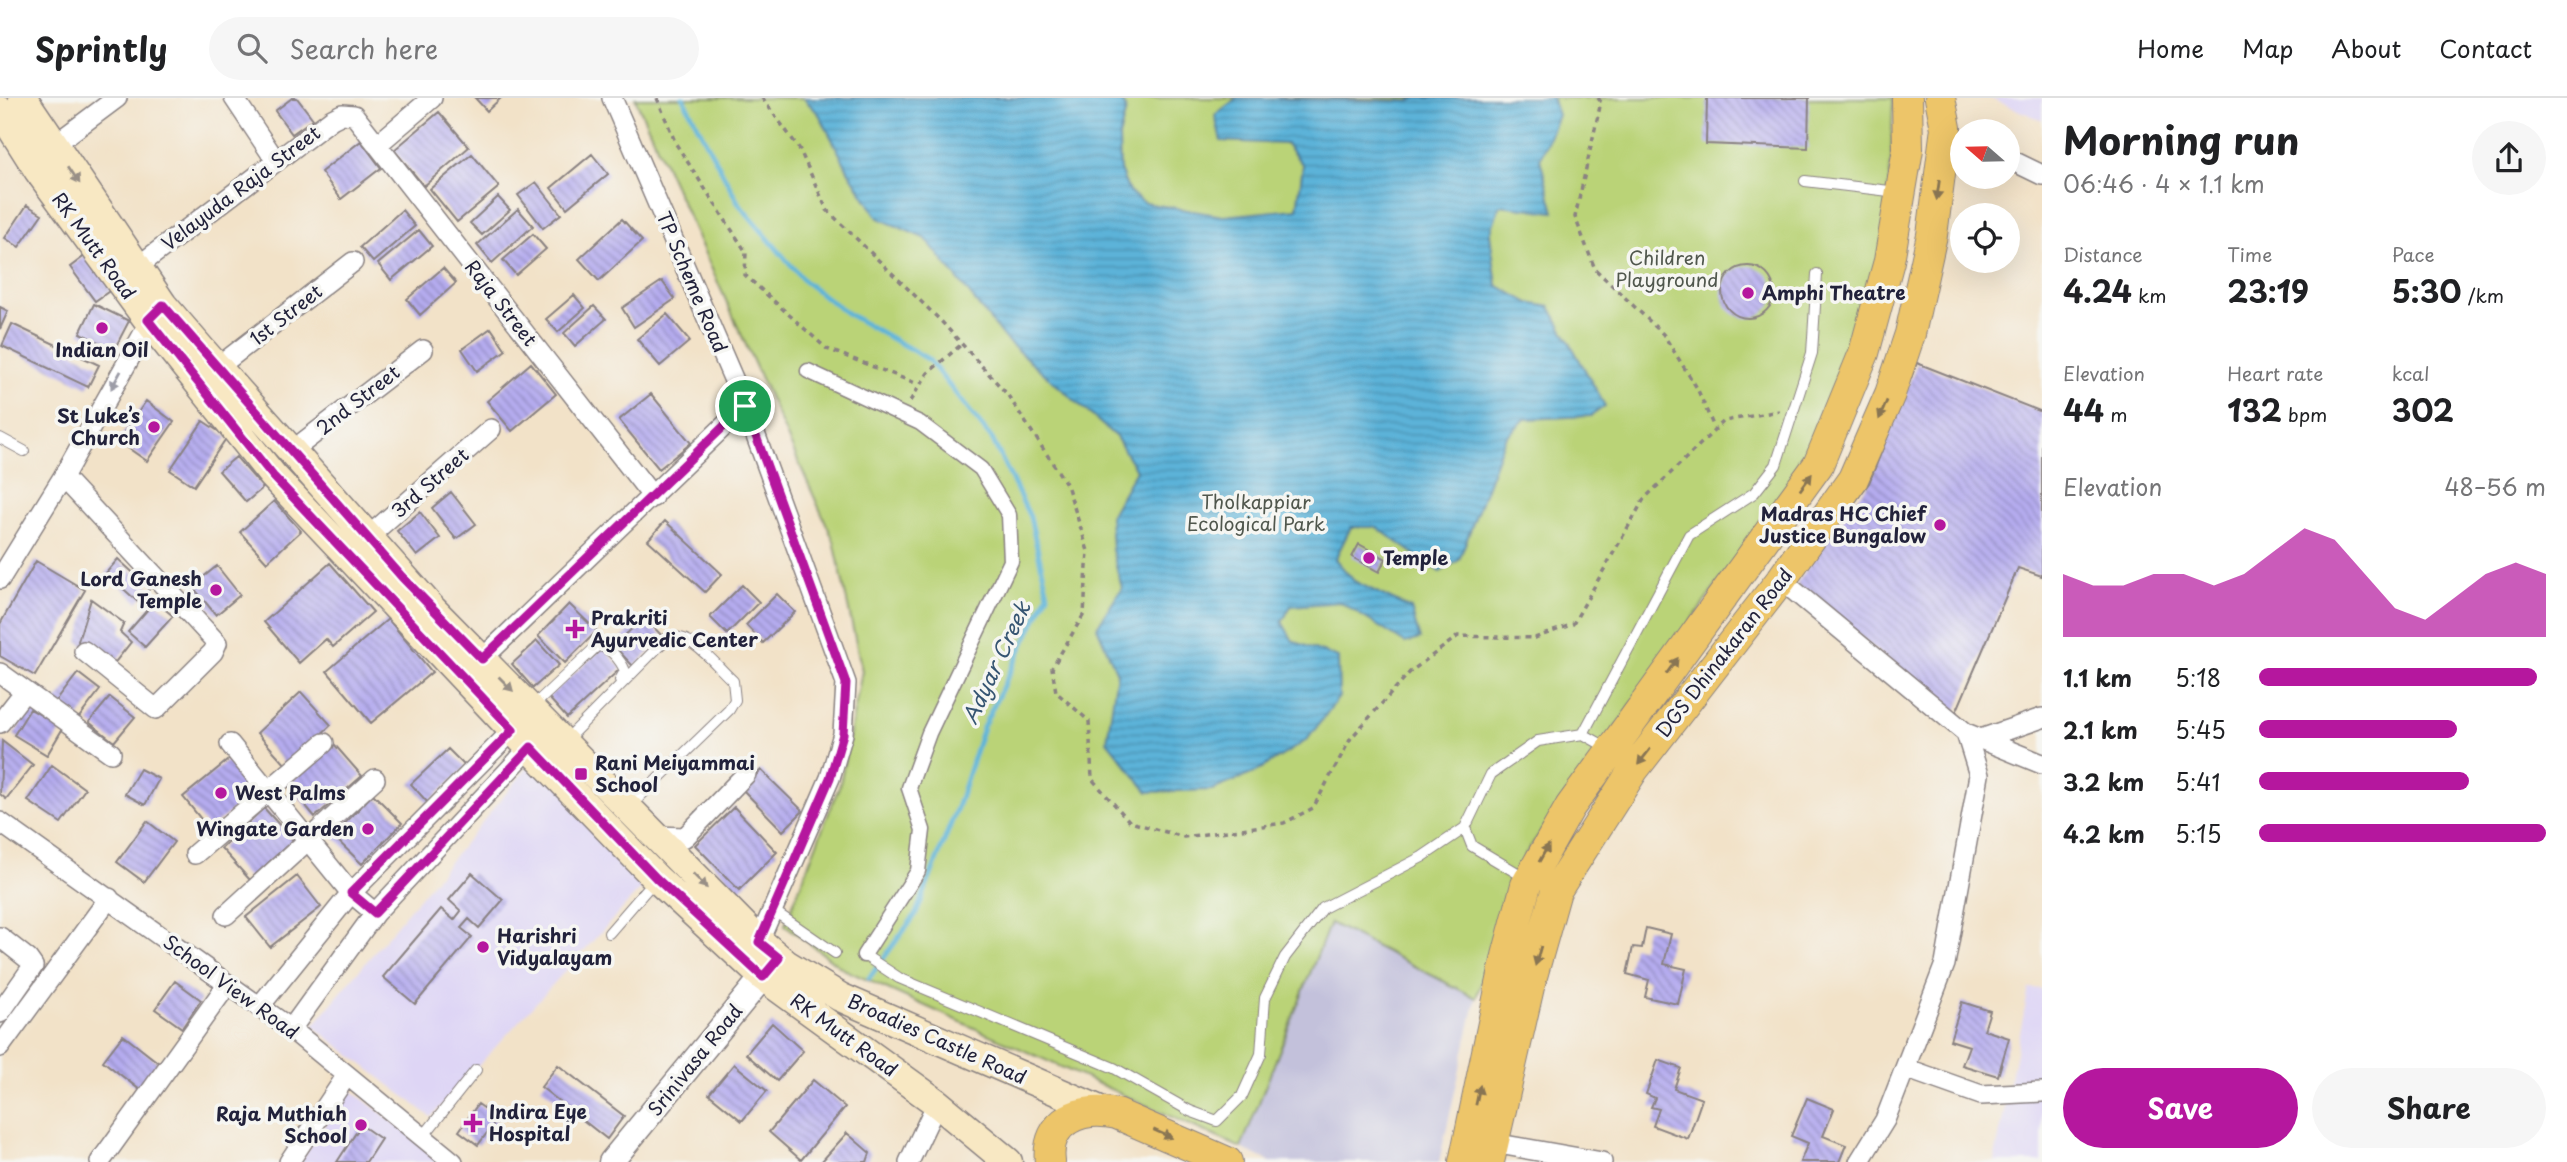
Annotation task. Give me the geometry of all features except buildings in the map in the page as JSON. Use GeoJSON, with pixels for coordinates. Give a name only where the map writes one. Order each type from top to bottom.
{"type":"FeatureCollection","features":[{"type":"Feature","properties":{"kind":"main road","name":"RK Mutt Road"},"geometry":{"type":"LineString","coordinates":[[23,98],[137,267],[156,312],[218,367],[433,610],[482,659],[656,878],[767,959],[1008,1162]]}},
{"type":"Feature","properties":{"kind":"main road","name":"DGS Dhinakaran Road"},"geometry":{"type":"LineString","coordinates":[[1464,1162],[1507,956],[1526,885],[1570,807],[1818,465],[1864,353],[1889,261],[1908,149],[1907,98]]}},
{"type":"Feature","properties":{"kind":"main road","name":"DGS Dhinakaran Road"},"geometry":{"type":"LineString","coordinates":[[1940,98],[1950,122]]}},
{"type":"Feature","properties":{"kind":"main road","name":"RK Mutt Road"},"geometry":{"type":"LineString","coordinates":[[0,110],[37,170],[156,312],[273,476],[541,732],[628,808],[767,959]]}},
{"type":"Feature","properties":{"kind":"main road","name":"DGS Dhinakaran Road"},"geometry":{"type":"LineString","coordinates":[[1491,1152],[1529,987],[1556,891],[1634,769],[1781,580],[1853,479],[1890,394],[1910,334],[1950,151]]}},
{"type":"Feature","properties":{"kind":"main road","name":"Broadies Castle Road"},"geometry":{"type":"LineString","coordinates":[[767,959],[840,997],[1100,1110]]}},
{"type":"Feature","properties":{"kind":"main road"},"geometry":{"type":"LineString","coordinates":[[1050,1162],[1049,1144],[1056,1129],[1068,1117],[1100,1110],[1117,1114],[1227,1162]]}},
{"type":"Feature","properties":{"kind":"street"},"geometry":{"type":"LineString","coordinates":[[54,145],[117,98]]}},
{"type":"Feature","properties":{"kind":"street"},"geometry":{"type":"LineString","coordinates":[[233,98],[276,161]]}},
{"type":"Feature","properties":{"kind":"street"},"geometry":{"type":"LineString","coordinates":[[377,145],[432,98]]}},
{"type":"Feature","properties":{"kind":"street","name":"TP Scheme Road"},"geometry":{"type":"LineString","coordinates":[[612,98],[745,406],[846,683],[843,734],[830,778],[774,911],[767,959]]}},
{"type":"Feature","properties":{"kind":"street","name":"Velayuda Raja Street"},"geometry":{"type":"LineString","coordinates":[[137,267],[332,119],[346,113]]}},
{"type":"Feature","properties":{"kind":"street","name":"Raja Street"},"geometry":{"type":"LineString","coordinates":[[346,113],[357,119],[653,497]]}},
{"type":"Feature","properties":{"kind":"street"},"geometry":{"type":"LineString","coordinates":[[2020,164],[2042,175]]}},
{"type":"Feature","properties":{"kind":"street","name":"1st Street"},"geometry":{"type":"LineString","coordinates":[[218,367],[353,262]]}},
{"type":"Feature","properties":{"kind":"street"},"geometry":{"type":"LineString","coordinates":[[0,579],[63,477],[156,312]]}},
{"type":"Feature","properties":{"kind":"street","name":"2nd Street"},"geometry":{"type":"LineString","coordinates":[[293,450],[423,350]]}},
{"type":"Feature","properties":{"kind":"street"},"geometry":{"type":"LineString","coordinates":[[808,371],[920,424],[981,469],[1009,515],[1011,561],[929,733],[909,788],[923,830],[918,871],[867,957]]}},
{"type":"Feature","properties":{"kind":"street"},"geometry":{"type":"LineString","coordinates":[[482,659],[745,406]]}},
{"type":"Feature","properties":{"kind":"street","name":"3rd Street"},"geometry":{"type":"LineString","coordinates":[[369,536],[491,429]]}},
{"type":"Feature","properties":{"kind":"street"},"geometry":{"type":"LineString","coordinates":[[63,477],[217,643],[213,652],[156,709],[84,651]]}},
{"type":"Feature","properties":{"kind":"street"},"geometry":{"type":"LineString","coordinates":[[1781,580],[1973,736],[2042,764]]}},
{"type":"Feature","properties":{"kind":"street"},"geometry":{"type":"LineString","coordinates":[[0,673],[111,753]]}},
{"type":"Feature","properties":{"kind":"street"},"geometry":{"type":"LineString","coordinates":[[0,723],[25,691]]}},
{"type":"Feature","properties":{"kind":"street"},"geometry":{"type":"LineString","coordinates":[[1973,736],[2042,718]]}},
{"type":"Feature","properties":{"kind":"street"},"geometry":{"type":"LineString","coordinates":[[259,1007],[351,893],[541,732]]}},
{"type":"Feature","properties":{"kind":"street"},"geometry":{"type":"LineString","coordinates":[[291,1029],[375,913],[541,732]]}},
{"type":"Feature","properties":{"kind":"street"},"geometry":{"type":"LineString","coordinates":[[1859,1162],[1885,1120],[1945,964],[1979,775],[1973,736]]}},
{"type":"Feature","properties":{"kind":"street"},"geometry":{"type":"LineString","coordinates":[[195,854],[324,743]]}},
{"type":"Feature","properties":{"kind":"street"},"geometry":{"type":"LineString","coordinates":[[230,744],[351,893],[375,913]]}},
{"type":"Feature","properties":{"kind":"street"},"geometry":{"type":"LineString","coordinates":[[656,836],[685,837],[746,774]]}},
{"type":"Feature","properties":{"kind":"street"},"geometry":{"type":"LineString","coordinates":[[226,915],[310,842],[375,779]]}},
{"type":"Feature","properties":{"kind":"street","name":"School View Road"},"geometry":{"type":"LineString","coordinates":[[0,822],[291,1029],[453,1162]]}},
{"type":"Feature","properties":{"kind":"street"},"geometry":{"type":"LineString","coordinates":[[0,1047],[109,898]]}},
{"type":"Feature","properties":{"kind":"street"},"geometry":{"type":"LineString","coordinates":[[0,937],[29,959],[33,967],[0,1013]]}},
{"type":"Feature","properties":{"kind":"street","name":"Srinivasa Road"},"geometry":{"type":"LineString","coordinates":[[611,1162],[767,959]]}},
{"type":"Feature","properties":{"kind":"street"},"geometry":{"type":"LineString","coordinates":[[100,1162],[228,985]]}},
{"type":"Feature","properties":{"kind":"street"},"geometry":{"type":"LineString","coordinates":[[1905,1068],[1981,1095],[2042,1092]]}},
{"type":"Feature","properties":{"kind":"street"},"geometry":{"type":"LineString","coordinates":[[289,1162],[347,1075]]}},
{"type":"Feature","properties":{"kind":"street"},"geometry":{"type":"LineString","coordinates":[[909,1162],[937,1103]]}},
{"type":"Feature","properties":{"kind":"street"},"geometry":{"type":"LineString","coordinates":[[1491,1152],[1602,1162]]}},
{"type":"Feature","properties":{"kind":"lane"},"geometry":{"type":"LineString","coordinates":[[1805,181],[1901,192]]}},
{"type":"Feature","properties":{"kind":"lane"},"geometry":{"type":"LineString","coordinates":[[1583,734],[1689,535],[1754,493],[1776,465],[1812,353],[1817,274]]}},
{"type":"Feature","properties":{"kind":"lane"},"geometry":{"type":"LineString","coordinates":[[0,438],[23,451]]}},
{"type":"Feature","properties":{"kind":"lane"},"geometry":{"type":"LineString","coordinates":[[541,732],[666,639],[674,636],[685,638],[733,681],[735,700],[729,710],[628,808]]}},
{"type":"Feature","properties":{"kind":"lane"},"geometry":{"type":"LineString","coordinates":[[604,645],[625,669],[623,676],[541,732],[597,646],[604,645]]}},
{"type":"Feature","properties":{"kind":"lane"},"geometry":{"type":"LineString","coordinates":[[867,957],[889,971],[1114,1068],[1190,1111],[1217,1121],[1242,1096],[1261,1054],[1265,998],[1285,957],[1323,908],[1422,856],[1465,828],[1491,774],[1538,741],[1583,734],[1611,750]]}},
{"type":"Feature","properties":{"kind":"lane"},"geometry":{"type":"LineString","coordinates":[[1465,828],[1472,846],[1518,874],[1526,885]]}},
{"type":"Feature","properties":{"kind":"lane"},"geometry":{"type":"LineString","coordinates":[[609,933],[656,878]]}},
{"type":"Feature","properties":{"kind":"lane"},"geometry":{"type":"LineString","coordinates":[[774,911],[835,953]]}},
{"type":"Feature","properties":{"kind":"lane"},"geometry":{"type":"LineString","coordinates":[[422,1138],[475,1070]]}},
{"type":"Feature","properties":{"kind":"path"},"geometry":{"type":"LineString","coordinates":[[657,98],[676,144],[746,252],[745,275],[827,349],[918,384]]}},
{"type":"Feature","properties":{"kind":"path"},"geometry":{"type":"LineString","coordinates":[[762,98],[799,148],[827,210],[962,344],[1007,394],[1067,485],[1088,551],[1084,614],[1052,668],[1056,692],[1088,721],[1092,779],[1130,822],[1184,837],[1284,823],[1312,808],[1351,738],[1410,672],[1458,636],[1535,638],[1573,624],[1644,499],[1724,421],[1794,408]]}},
{"type":"Feature","properties":{"kind":"path"},"geometry":{"type":"LineString","coordinates":[[1598,98],[1601,102],[1575,217],[1595,269],[1663,334],[1697,387],[1715,430]]}},
{"type":"Feature","properties":{"kind":"path"},"geometry":{"type":"LineString","coordinates":[[903,415],[918,384],[962,344]]}},
{"type":"Feature","properties":{"kind":"shaded area"},"geometry":{"type":"Polygon","coordinates":[[[1989,98],[2042,98],[2042,120],[1989,98]]]}},
{"type":"Feature","properties":{"kind":"shaded area","name":"Harishri Vidyalayam"},"geometry":{"type":"Polygon","coordinates":[[[538,755],[660,868],[431,1117],[313,1026],[538,755]]]}},
{"type":"Feature","properties":{"kind":"shaded area"},"geometry":{"type":"Polygon","coordinates":[[[1330,923],[1476,998],[1439,1162],[1271,1162],[1241,1148],[1330,923]]]}},
{"type":"Feature","properties":{"kind":"shaded area"},"geometry":{"type":"Polygon","coordinates":[[[2029,988],[2042,989],[2042,1162],[1994,1162],[2029,988]]]}},
{"type":"Feature","properties":{"kind":"shaded area","name":"Raja Muthiah School"},"geometry":{"type":"Polygon","coordinates":[[[349,1089],[447,1162],[300,1162],[349,1089]]]}},
{"type":"Feature","properties":{"kind":"green space","name":"Tholkappiar Ecological Park"},"geometry":{"type":"Polygon","coordinates":[[[635,98],[1893,98],[1891,163],[1882,250],[1852,358],[1803,464],[1526,853],[1476,998],[1330,923],[1241,1148],[843,969],[785,925],[840,784],[862,671],[834,541],[635,98]]]}},
{"type":"Feature","properties":{"kind":"water"},"geometry":{"type":"Polygon","coordinates":[[[803,98],[1121,98],[1126,110],[1119,137],[1120,170],[1129,192],[1145,203],[1223,216],[1297,209],[1303,165],[1286,144],[1221,141],[1215,115],[1237,98],[1409,101],[1417,98],[1552,98],[1558,115],[1540,159],[1554,212],[1500,205],[1490,234],[1497,285],[1529,303],[1550,307],[1605,406],[1591,416],[1525,419],[1505,438],[1459,560],[1440,572],[1376,527],[1351,527],[1335,559],[1354,581],[1411,609],[1420,639],[1405,643],[1340,602],[1291,606],[1282,622],[1293,641],[1338,658],[1339,697],[1307,740],[1254,773],[1212,790],[1148,792],[1107,741],[1117,673],[1097,627],[1122,588],[1112,550],[1110,516],[1136,470],[1116,437],[1006,340],[926,239],[878,218],[849,172],[819,114],[803,98]]]}},
{"type":"Feature","properties":{"kind":"waterway","name":"Adyar Creek"},"geometry":{"type":"LineString","coordinates":[[683,98],[739,204],[804,281],[848,314],[928,359],[992,439],[1030,517],[1048,594],[983,727],[958,805],[916,914],[869,978]]}},
{"type":"Feature","properties":{"kind":"place","name":"Amphi Theatre"},"geometry":{"type":"Point","coordinates":[1748,293]}},
{"type":"Feature","properties":{"kind":"place","name":"Indian Oil"},"geometry":{"type":"Point","coordinates":[102,328]}},
{"type":"Feature","properties":{"kind":"place","name":"St Luke’s Church"},"geometry":{"type":"Point","coordinates":[154,427]}},
{"type":"Feature","properties":{"kind":"place","name":"Madras HC Chief Justice Bungalow"},"geometry":{"type":"Point","coordinates":[1940,525]}},
{"type":"Feature","properties":{"kind":"place","name":"Temple"},"geometry":{"type":"Point","coordinates":[1369,558]}},
{"type":"Feature","properties":{"kind":"place","name":"Lord Ganesh Temple"},"geometry":{"type":"Point","coordinates":[216,590]}},
{"type":"Feature","properties":{"kind":"place","name":"Prakriti Ayurvedic Center"},"geometry":{"type":"Point","coordinates":[575,629]}},
{"type":"Feature","properties":{"kind":"place","name":"Rani Meiyammai School"},"geometry":{"type":"Point","coordinates":[581,774]}},
{"type":"Feature","properties":{"kind":"place","name":"West Palms"},"geometry":{"type":"Point","coordinates":[221,793]}},
{"type":"Feature","properties":{"kind":"place","name":"Wingate Garden"},"geometry":{"type":"Point","coordinates":[368,829]}},
{"type":"Feature","properties":{"kind":"place","name":"Harishri Vidyalayam"},"geometry":{"type":"Point","coordinates":[483,947]}},
{"type":"Feature","properties":{"kind":"place","name":"Indira Eye Hospital"},"geometry":{"type":"Point","coordinates":[473,1123]}},
{"type":"Feature","properties":{"kind":"place","name":"Raja Muthiah School"},"geometry":{"type":"Point","coordinates":[361,1125]}},
{"type":"Feature","properties":{"kind":"route"},"geometry":{"type":"LineString","coordinates":[[163,305],[369,536],[402,577],[482,659],[745,406],[846,683],[843,734],[830,778],[759,942],[779,958],[763,977],[656,878],[531,747],[375,913],[351,893],[513,730],[273,476],[148,320],[163,305]]}},
{"type":"Feature","properties":{"kind":"park label","name":"Children Playground"},"geometry":{"type":"Point","coordinates":[1667,269]}}]}
